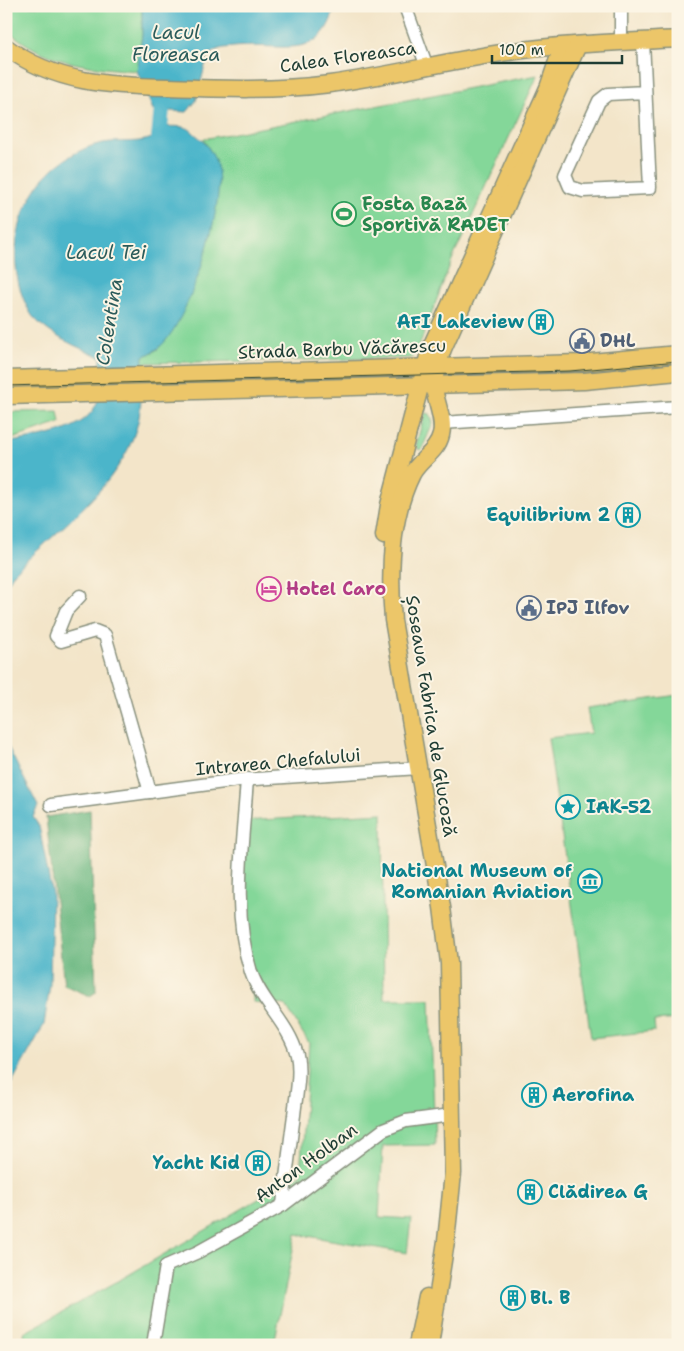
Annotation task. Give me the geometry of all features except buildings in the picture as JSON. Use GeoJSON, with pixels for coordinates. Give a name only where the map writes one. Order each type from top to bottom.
{"type":"FeatureCollection","features":[{"type":"Feature","properties":{"kind":"main road","name":"Calea Floreasca"},"geometry":{"type":"LineString","coordinates":[[6,47],[37,66],[56,74],[93,82],[145,87],[211,89],[314,86],[524,50],[678,39]]}},
{"type":"Feature","properties":{"kind":"main road","name":"Șoseaua Fabrica de Glucoză"},"geometry":{"type":"LineString","coordinates":[[430,1345],[452,1194],[452,1057],[447,944],[384,620],[381,579],[382,555],[389,505],[411,425],[427,386],[440,326],[549,85],[570,46]]}},
{"type":"Feature","properties":{"kind":"main road","name":"Șoseaua Fabrica de Glucoză"},"geometry":{"type":"LineString","coordinates":[[432,366],[450,333],[566,76],[570,46]]}},
{"type":"Feature","properties":{"kind":"main road"},"geometry":{"type":"LineString","coordinates":[[524,50],[543,60],[548,69],[549,85]]}},
{"type":"Feature","properties":{"kind":"main road","name":"Strada Barbu Văcărescu"},"geometry":{"type":"LineString","coordinates":[[6,379],[580,363],[678,354]]}},
{"type":"Feature","properties":{"kind":"main road"},"geometry":{"type":"LineString","coordinates":[[6,396],[178,390],[427,386],[594,380],[678,372]]}},
{"type":"Feature","properties":{"kind":"main road","name":"Șoseaua Fabrica de Glucoză"},"geometry":{"type":"LineString","coordinates":[[417,1345],[438,1235],[444,1159],[439,956],[422,844],[414,769],[393,620],[391,578],[393,545],[401,508],[413,471],[426,458],[440,439],[442,423],[427,386]]}},
{"type":"Feature","properties":{"kind":"main road"},"geometry":{"type":"LineString","coordinates":[[411,425],[410,445],[412,452],[426,458]]}},
{"type":"Feature","properties":{"kind":"street"},"geometry":{"type":"LineString","coordinates":[[406,6],[427,67]]}},
{"type":"Feature","properties":{"kind":"street"},"geometry":{"type":"LineString","coordinates":[[621,6],[621,43]]}},
{"type":"Feature","properties":{"kind":"street"},"geometry":{"type":"LineString","coordinates":[[643,41],[650,188],[583,191],[570,187],[565,175],[599,101],[608,94],[645,92]]}},
{"type":"Feature","properties":{"kind":"street"},"geometry":{"type":"LineString","coordinates":[[442,423],[678,407]]}},
{"type":"Feature","properties":{"kind":"street"},"geometry":{"type":"LineString","coordinates":[[80,596],[66,611],[56,631],[57,639],[61,641],[95,631],[106,635],[150,792]]}},
{"type":"Feature","properties":{"kind":"street","name":"Intrarea Chefalului"},"geometry":{"type":"LineString","coordinates":[[51,806],[247,779],[414,769]]}},
{"type":"Feature","properties":{"kind":"street"},"geometry":{"type":"LineString","coordinates":[[247,779],[239,888],[242,933],[252,972],[263,997],[288,1035],[297,1055],[298,1083],[283,1205]]}},
{"type":"Feature","properties":{"kind":"street","name":"Anton Holban"},"geometry":{"type":"LineString","coordinates":[[153,1345],[166,1266],[198,1252],[283,1205],[383,1130],[406,1121],[444,1116]]}},
{"type":"Feature","properties":{"kind":"green space"},"geometry":{"type":"Polygon","coordinates":[[[6,6],[142,6],[142,35],[137,71],[101,68],[68,62],[36,50],[6,29],[6,6]]]}},
{"type":"Feature","properties":{"kind":"green space","name":"Fosta Bază Sportivă RADET"},"geometry":{"type":"Polygon","coordinates":[[[538,75],[451,262],[418,349],[411,358],[142,363],[143,357],[158,349],[189,297],[213,224],[211,152],[203,139],[538,75]]]}},
{"type":"Feature","properties":{"kind":"green space"},"geometry":{"type":"Polygon","coordinates":[[[58,411],[60,423],[6,441],[6,412],[58,411]]]}},
{"type":"Feature","properties":{"kind":"green space"},"geometry":{"type":"Polygon","coordinates":[[[425,413],[430,414],[433,423],[422,449],[419,450],[416,445],[425,413]]]}},
{"type":"Feature","properties":{"kind":"green space"},"geometry":{"type":"Polygon","coordinates":[[[678,695],[678,1019],[654,1021],[655,1031],[591,1038],[548,738],[591,733],[587,708],[678,695]]]}},
{"type":"Feature","properties":{"kind":"green space"},"geometry":{"type":"Polygon","coordinates":[[[90,810],[96,992],[90,996],[64,985],[46,817],[90,810]]]}},
{"type":"Feature","properties":{"kind":"green space"},"geometry":{"type":"Polygon","coordinates":[[[382,813],[384,999],[430,999],[435,1145],[383,1146],[379,1217],[411,1219],[407,1253],[296,1234],[274,1345],[26,1345],[24,1333],[118,1281],[300,1175],[309,1043],[285,1005],[253,1002],[253,990],[240,939],[243,821],[382,813]]]}},
{"type":"Feature","properties":{"kind":"water","name":"Lacul Floreasca"},"geometry":{"type":"Polygon","coordinates":[[[142,6],[335,6],[329,24],[320,36],[309,43],[282,47],[230,47],[213,52],[207,58],[196,101],[187,112],[153,110],[137,71],[142,35],[142,6]]]}},
{"type":"Feature","properties":{"kind":"water","name":"Lacul Tei"},"geometry":{"type":"Polygon","coordinates":[[[175,126],[192,131],[204,142],[215,160],[218,170],[219,187],[204,258],[196,282],[177,324],[162,345],[143,357],[139,418],[129,448],[102,488],[13,574],[6,587],[6,443],[45,436],[72,427],[92,411],[98,400],[100,385],[101,357],[73,345],[47,330],[33,317],[23,297],[17,276],[16,254],[18,232],[25,210],[35,190],[49,173],[66,159],[99,144],[147,140],[152,138],[153,127],[175,126]]]}},
{"type":"Feature","properties":{"kind":"water"},"geometry":{"type":"Polygon","coordinates":[[[6,743],[38,806],[33,817],[39,826],[52,894],[50,985],[44,1025],[6,1093],[6,743]]]}},
{"type":"Feature","properties":{"kind":"waterway","name":"Colentina"},"geometry":{"type":"LineString","coordinates":[[158,148],[164,88]]}},
{"type":"Feature","properties":{"kind":"tram line"},"geometry":{"type":"LineString","coordinates":[[6,386],[570,371],[678,361]]}},
{"type":"Feature","properties":{"kind":"place","name":"Fosta Bază Sportivă RADET"},"geometry":{"type":"Point","coordinates":[344,214]}},
{"type":"Feature","properties":{"kind":"place","name":"AFI Lakeview"},"geometry":{"type":"Point","coordinates":[541,322]}},
{"type":"Feature","properties":{"kind":"place","name":"DHL"},"geometry":{"type":"Point","coordinates":[582,341]}},
{"type":"Feature","properties":{"kind":"place","name":"Equilibrium 2"},"geometry":{"type":"Point","coordinates":[628,515]}},
{"type":"Feature","properties":{"kind":"place","name":"Hotel Caro"},"geometry":{"type":"Point","coordinates":[269,589]}},
{"type":"Feature","properties":{"kind":"place","name":"IPJ Ilfov"},"geometry":{"type":"Point","coordinates":[529,608]}},
{"type":"Feature","properties":{"kind":"place","name":"IAK-52"},"geometry":{"type":"Point","coordinates":[568,807]}},
{"type":"Feature","properties":{"kind":"place","name":"National Museum of Romanian Aviation"},"geometry":{"type":"Point","coordinates":[590,881]}},
{"type":"Feature","properties":{"kind":"place","name":"Aerofina"},"geometry":{"type":"Point","coordinates":[534,1095]}},
{"type":"Feature","properties":{"kind":"place","name":"Yacht Kid"},"geometry":{"type":"Point","coordinates":[258,1163]}},
{"type":"Feature","properties":{"kind":"place","name":"Clădirea G"},"geometry":{"type":"Point","coordinates":[530,1192]}},
{"type":"Feature","properties":{"kind":"place","name":"Bl. B"},"geometry":{"type":"Point","coordinates":[513,1298]}}]}
